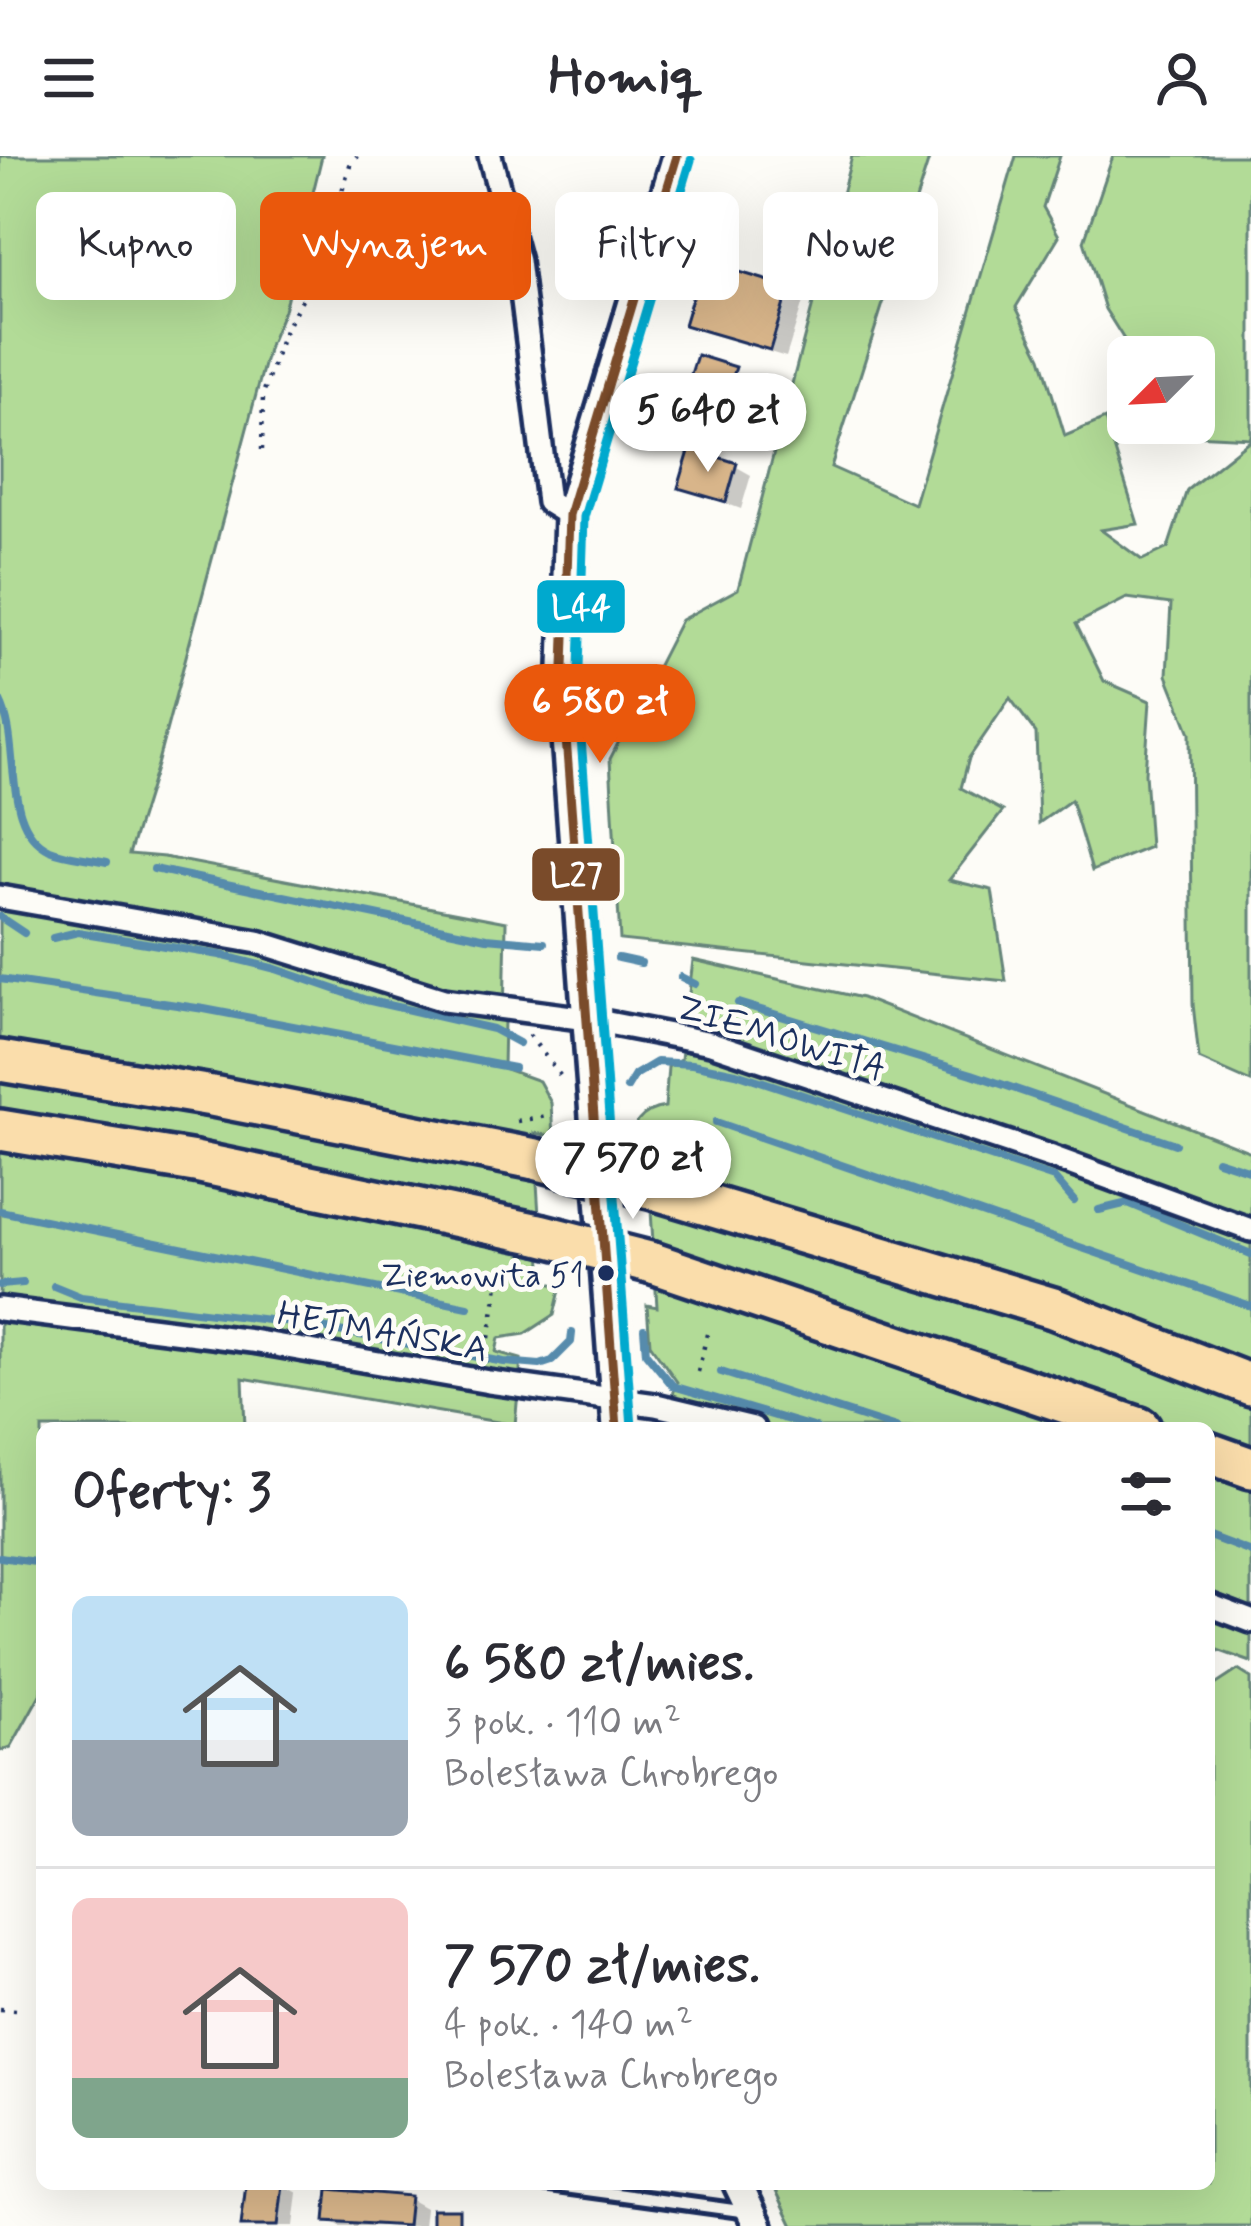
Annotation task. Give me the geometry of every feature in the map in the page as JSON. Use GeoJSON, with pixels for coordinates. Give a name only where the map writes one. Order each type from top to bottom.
{"type":"FeatureCollection","features":[{"type":"Feature","properties":{"kind":"highway"},"geometry":{"type":"LineString","coordinates":[[0,1060],[535,1159],[650,1188],[1053,1308],[1251,1385]]}},
{"type":"Feature","properties":{"kind":"highway"},"geometry":{"type":"LineString","coordinates":[[0,1130],[195,1162],[539,1234],[653,1263],[1122,1422]]}},
{"type":"Feature","properties":{"kind":"highway"},"geometry":{"type":"LineString","coordinates":[[1215,1455],[1251,1468]]}},
{"type":"Feature","properties":{"kind":"street"},"geometry":{"type":"LineString","coordinates":[[490,156],[518,261],[548,502],[569,514]]}},
{"type":"Feature","properties":{"kind":"street"},"geometry":{"type":"LineString","coordinates":[[617,1422],[563,697],[569,514],[677,156]]}},
{"type":"Feature","properties":{"kind":"street","name":"ZIEMOWITA"},"geometry":{"type":"LineString","coordinates":[[0,898],[257,942],[444,1000],[587,1019],[711,1043],[1052,1157],[1251,1230]]}},
{"type":"Feature","properties":{"kind":"street","name":"HETMAŃSKA"},"geometry":{"type":"LineString","coordinates":[[0,1310],[252,1341],[685,1410],[730,1422]]}},
{"type":"Feature","properties":{"kind":"street"},"geometry":{"type":"LineString","coordinates":[[1215,1607],[1251,1621]]}},
{"type":"Feature","properties":{"kind":"street"},"geometry":{"type":"LineString","coordinates":[[741,2190],[754,2219]]}},
{"type":"Feature","properties":{"kind":"lane"},"geometry":{"type":"LineString","coordinates":[[579,2190],[754,2219]]}},
{"type":"Feature","properties":{"kind":"path"},"geometry":{"type":"LineString","coordinates":[[262,451],[263,394],[285,330],[318,269],[350,165],[357,156]]}},
{"type":"Feature","properties":{"kind":"path"},"geometry":{"type":"LineString","coordinates":[[507,1122],[553,1115]]}},
{"type":"Feature","properties":{"kind":"path"},"geometry":{"type":"LineString","coordinates":[[489,1338],[500,1279]]}},
{"type":"Feature","properties":{"kind":"path"},"geometry":{"type":"LineString","coordinates":[[698,1372],[707,1334]]}},
{"type":"Feature","properties":{"kind":"path"},"geometry":{"type":"LineString","coordinates":[[0,2009],[16,2010]]}},
{"type":"Feature","properties":{"kind":"green space"},"geometry":{"type":"Polygon","coordinates":[[[0,156],[322,156],[313,192],[260,192],[260,300],[286,300],[269,346],[129,854],[506,922],[503,1068],[539,1081],[551,1103],[553,1136],[534,1133],[543,1282],[561,1286],[554,1315],[525,1334],[499,1338],[496,1352],[521,1359],[515,1422],[243,1378],[245,1422],[36,1422],[36,1702],[11,1747],[0,1751],[0,156]]]}},
{"type":"Feature","properties":{"kind":"green space"},"geometry":{"type":"Polygon","coordinates":[[[852,156],[930,156],[919,192],[843,192],[852,156]]]}},
{"type":"Feature","properties":{"kind":"green space"},"geometry":{"type":"Polygon","coordinates":[[[1016,156],[1060,156],[1043,207],[1059,236],[1016,307],[1041,357],[1065,436],[1105,419],[1107,444],[1113,444],[1138,524],[1101,530],[1142,560],[1168,548],[1187,490],[1251,439],[1251,1082],[1199,1059],[1193,1004],[1190,733],[1167,675],[1171,604],[1127,598],[1076,624],[1104,681],[1150,701],[1145,773],[1150,847],[1092,871],[1071,800],[1039,823],[1036,733],[1010,698],[969,758],[961,788],[1003,811],[949,880],[992,890],[1006,981],[620,940],[610,759],[681,620],[738,589],[814,300],[884,300],[831,467],[914,504],[1016,156]]]}},
{"type":"Feature","properties":{"kind":"green space"},"geometry":{"type":"Polygon","coordinates":[[[1113,156],[1251,156],[1251,438],[1215,436],[1215,336],[1122,336],[1105,309],[1084,241],[1113,156]]]}},
{"type":"Feature","properties":{"kind":"green space"},"geometry":{"type":"Polygon","coordinates":[[[693,960],[862,998],[1251,1152],[1251,1662],[1215,1649],[1215,1422],[664,1422],[677,1382],[650,1344],[647,1305],[657,1307],[648,1162],[625,1154],[642,1117],[665,1107],[668,1067],[681,1059],[693,960]]]}},
{"type":"Feature","properties":{"kind":"green space"},"geometry":{"type":"Polygon","coordinates":[[[1238,1670],[1251,1678],[1251,2226],[793,2226],[776,2190],[1215,2190],[1215,1685],[1238,1670]]]}},
{"type":"Feature","properties":{"kind":"building"},"geometry":{"type":"Polygon","coordinates":[[[739,272],[763,279],[763,300],[785,300],[770,350],[684,325],[691,300],[739,300],[739,272]]]}},
{"type":"Feature","properties":{"kind":"building"},"geometry":{"type":"Polygon","coordinates":[[[697,355],[736,367],[724,405],[685,393],[697,355]]]}},
{"type":"Feature","properties":{"kind":"building"},"geometry":{"type":"Polygon","coordinates":[[[689,394],[720,403],[713,423],[684,413],[689,394]]]}},
{"type":"Feature","properties":{"kind":"building"},"geometry":{"type":"Polygon","coordinates":[[[690,448],[737,463],[726,502],[678,488],[690,448]]]}},
{"type":"Feature","properties":{"kind":"building"},"geometry":{"type":"Polygon","coordinates":[[[245,2190],[282,2190],[278,2226],[241,2226],[245,2190]]]}},
{"type":"Feature","properties":{"kind":"building"},"geometry":{"type":"Polygon","coordinates":[[[328,2190],[410,2196],[407,2226],[325,2221],[328,2190]]]}},
{"type":"Feature","properties":{"kind":"building"},"geometry":{"type":"Polygon","coordinates":[[[432,2209],[459,2209],[459,2226],[432,2226],[432,2209]]]}},
{"type":"Feature","properties":{"kind":"waterway"},"geometry":{"type":"LineString","coordinates":[[0,701],[18,804],[34,839],[50,850],[107,862]]}},
{"type":"Feature","properties":{"kind":"waterway"},"geometry":{"type":"LineString","coordinates":[[154,869],[487,938],[544,943]]}},
{"type":"Feature","properties":{"kind":"waterway"},"geometry":{"type":"LineString","coordinates":[[0,917],[24,933]]}},
{"type":"Feature","properties":{"kind":"waterway"},"geometry":{"type":"LineString","coordinates":[[53,938],[78,932],[220,955],[366,1000],[493,1029],[519,1043]]}},
{"type":"Feature","properties":{"kind":"waterway"},"geometry":{"type":"LineString","coordinates":[[618,958],[641,963]]}},
{"type":"Feature","properties":{"kind":"waterway"},"geometry":{"type":"LineString","coordinates":[[681,977],[695,984]]}},
{"type":"Feature","properties":{"kind":"waterway"},"geometry":{"type":"LineString","coordinates":[[0,979],[204,1009],[514,1068]]}},
{"type":"Feature","properties":{"kind":"waterway"},"geometry":{"type":"LineString","coordinates":[[738,1003],[972,1074],[1175,1144]]}},
{"type":"Feature","properties":{"kind":"waterway"},"geometry":{"type":"LineString","coordinates":[[627,1088],[635,1075],[657,1062],[736,1073],[1054,1178],[1074,1201]]}},
{"type":"Feature","properties":{"kind":"waterway"},"geometry":{"type":"LineString","coordinates":[[716,1122],[1251,1306]]}},
{"type":"Feature","properties":{"kind":"waterway"},"geometry":{"type":"LineString","coordinates":[[1217,1160],[1251,1171]]}},
{"type":"Feature","properties":{"kind":"waterway"},"geometry":{"type":"LineString","coordinates":[[1099,1210],[1128,1203],[1251,1254]]}},
{"type":"Feature","properties":{"kind":"waterway"},"geometry":{"type":"LineString","coordinates":[[0,1211],[468,1307]]}},
{"type":"Feature","properties":{"kind":"waterway"},"geometry":{"type":"LineString","coordinates":[[0,1285],[23,1283]]}},
{"type":"Feature","properties":{"kind":"waterway"},"geometry":{"type":"LineString","coordinates":[[54,1286],[81,1297],[301,1324],[504,1362],[540,1365],[552,1361],[571,1342],[572,1333]]}},
{"type":"Feature","properties":{"kind":"waterway"},"geometry":{"type":"LineString","coordinates":[[644,1329],[646,1353],[673,1386],[796,1422]]}},
{"type":"Feature","properties":{"kind":"waterway"},"geometry":{"type":"LineString","coordinates":[[721,1372],[877,1422]]}},
{"type":"Feature","properties":{"kind":"waterway"},"geometry":{"type":"LineString","coordinates":[[1215,1538],[1251,1552]]}},
{"type":"Feature","properties":{"kind":"waterway"},"geometry":{"type":"LineString","coordinates":[[0,1557],[36,1562]]}},
{"type":"Feature","properties":{"kind":"transit line","name":"L27"},"geometry":{"type":"LineString","coordinates":[[617,1422],[563,697],[569,515],[677,156]]}},
{"type":"Feature","properties":{"kind":"transit line","name":"L44"},"geometry":{"type":"LineString","coordinates":[[632,1422],[578,697],[584,517],[691,160]]}},
{"type":"Feature","properties":{"kind":"place","name":"Ziemowita 51"},"geometry":{"type":"Point","coordinates":[606,1273]}}]}
